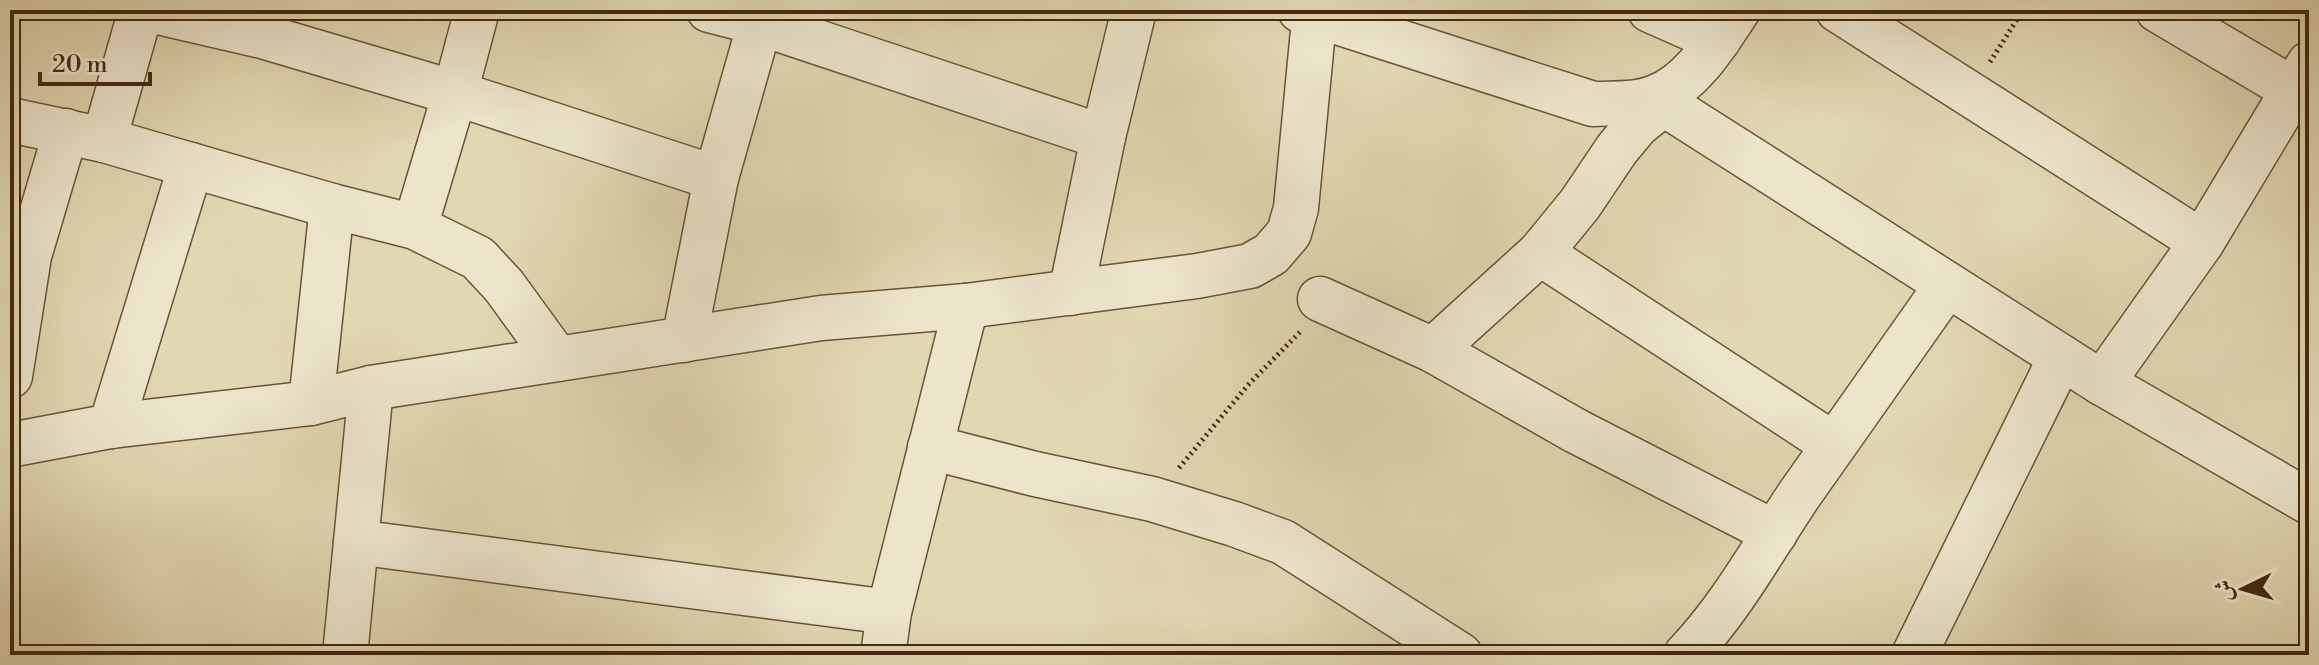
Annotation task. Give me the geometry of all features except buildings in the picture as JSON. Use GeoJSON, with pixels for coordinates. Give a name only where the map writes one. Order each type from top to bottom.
{"type":"FeatureCollection","features":[{"type":"Feature","properties":{"kind":"street"},"geometry":{"type":"LineString","coordinates":[[10,376],[29,256],[141,10]]}},
{"type":"Feature","properties":{"kind":"street"},"geometry":{"type":"LineString","coordinates":[[150,10],[262,36],[455,93],[716,178]]}},
{"type":"Feature","properties":{"kind":"street"},"geometry":{"type":"LineString","coordinates":[[415,227],[477,10]]}},
{"type":"Feature","properties":{"kind":"street"},"geometry":{"type":"LineString","coordinates":[[709,10],[760,23],[1103,137]]}},
{"type":"Feature","properties":{"kind":"street"},"geometry":{"type":"LineString","coordinates":[[1071,293],[1103,137],[1134,10]]}},
{"type":"Feature","properties":{"kind":"street"},"geometry":{"type":"LineString","coordinates":[[1433,350],[1540,253],[1580,204],[1617,149],[1659,101],[1679,85],[1728,25],[1650,10]]}},
{"type":"Feature","properties":{"kind":"street"},"geometry":{"type":"LineString","coordinates":[[1838,10],[2202,242]]}},
{"type":"Feature","properties":{"kind":"street"},"geometry":{"type":"LineString","coordinates":[[2102,383],[2202,242],[2300,76],[2158,10]]}},
{"type":"Feature","properties":{"kind":"street"},"geometry":{"type":"LineString","coordinates":[[10,445],[111,426],[311,403],[371,388],[864,313],[966,306],[1250,266],[1271,254],[1289,233],[1296,208],[1310,11],[1593,104],[1659,101],[2102,383],[2309,502]]}},
{"type":"Feature","properties":{"kind":"street"},"geometry":{"type":"LineString","coordinates":[[684,340],[716,178],[760,23]]}},
{"type":"Feature","properties":{"kind":"street"},"geometry":{"type":"LineString","coordinates":[[10,120],[85,135],[415,227],[478,258],[504,286],[557,359]]}},
{"type":"Feature","properties":{"kind":"street"},"geometry":{"type":"LineString","coordinates":[[111,426],[191,165]]}},
{"type":"Feature","properties":{"kind":"street"},"geometry":{"type":"LineString","coordinates":[[311,403],[332,206]]}},
{"type":"Feature","properties":{"kind":"street"},"geometry":{"type":"LineString","coordinates":[[1540,253],[1834,445]]}},
{"type":"Feature","properties":{"kind":"street"},"geometry":{"type":"LineString","coordinates":[[1686,655],[1726,606],[1947,285]]}},
{"type":"Feature","properties":{"kind":"street"},"geometry":{"type":"LineString","coordinates":[[1320,299],[1433,350],[1576,431],[1775,533]]}},
{"type":"Feature","properties":{"kind":"street"},"geometry":{"type":"LineString","coordinates":[[883,655],[889,612],[966,306]]}},
{"type":"Feature","properties":{"kind":"street"},"geometry":{"type":"LineString","coordinates":[[1914,655],[2061,357]]}},
{"type":"Feature","properties":{"kind":"street"},"geometry":{"type":"LineString","coordinates":[[345,655],[371,388]]}},
{"type":"Feature","properties":{"kind":"street"},"geometry":{"type":"LineString","coordinates":[[930,447],[1152,499],[1283,542],[1460,655]]}},
{"type":"Feature","properties":{"kind":"street"},"geometry":{"type":"LineString","coordinates":[[356,542],[889,612]]}},
{"type":"Feature","properties":{"kind":"path"},"geometry":{"type":"LineString","coordinates":[[1971,93],[2023,10]]}},
{"type":"Feature","properties":{"kind":"path"},"geometry":{"type":"LineString","coordinates":[[1152,499],[1248,385],[1308,325],[1320,299]]}}]}
